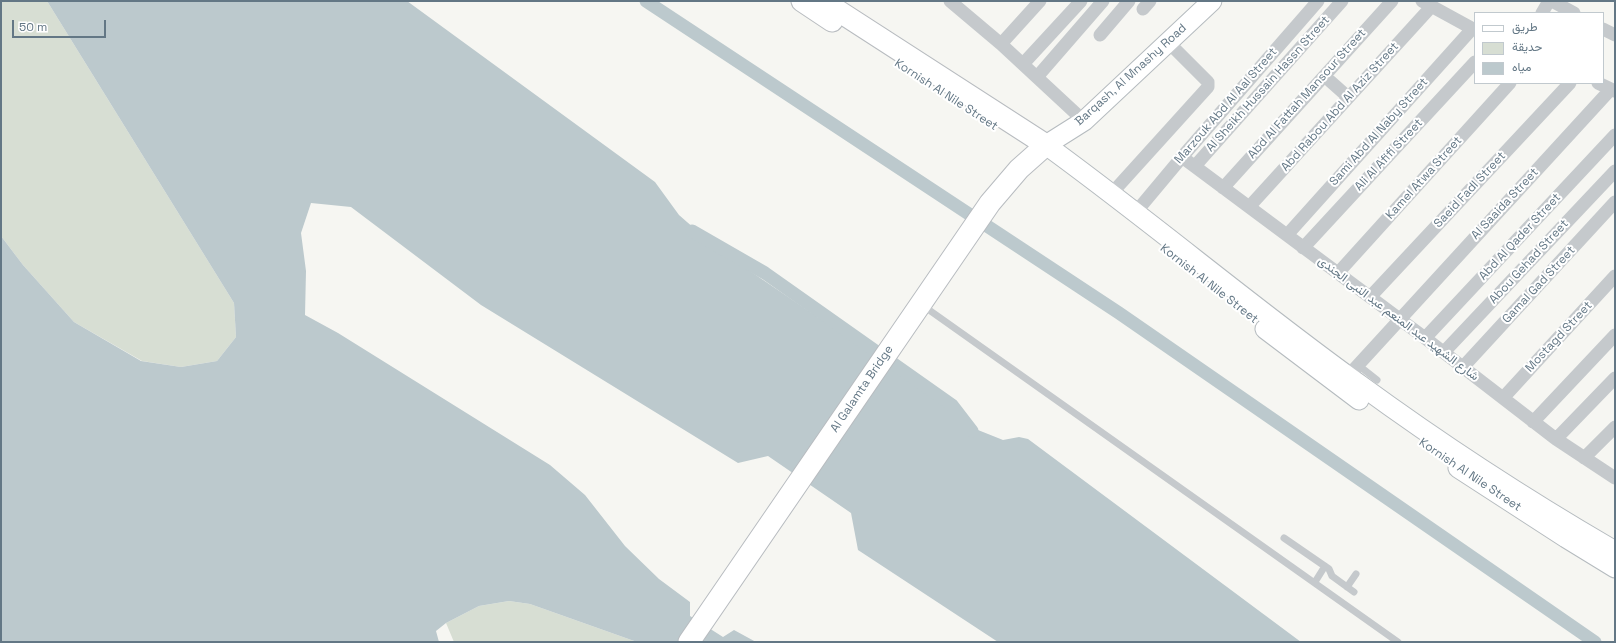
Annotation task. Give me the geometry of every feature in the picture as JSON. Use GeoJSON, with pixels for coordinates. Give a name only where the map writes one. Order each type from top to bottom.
{"type":"FeatureCollection","features":[{"type":"Feature","properties":{"kind":"main road","name":"Kornish Al Nile Street"},"geometry":{"type":"LineString","coordinates":[[802,1],[876,50],[968,107],[1112,193],[1136,212],[1183,256]]}},
{"type":"Feature","properties":{"kind":"main road","name":"Kornish Al Nile Street"},"geometry":{"type":"LineString","coordinates":[[823,1],[1040,149],[1128,220],[1183,256],[1443,458],[1615,568]]}},
{"type":"Feature","properties":{"kind":"main road","name":"Barqash, Al Mnashy Road"},"geometry":{"type":"LineString","coordinates":[[1040,149],[1084,121],[1212,1]]}},
{"type":"Feature","properties":{"kind":"main road","name":"Al Galamta Bridge"},"geometry":{"type":"LineString","coordinates":[[689,642],[990,203],[1005,185],[1040,149]]}},
{"type":"Feature","properties":{"kind":"main road","name":"Kornish Al Nile Street"},"geometry":{"type":"LineString","coordinates":[[1325,367],[1353,370],[1456,451],[1615,551]]}},
{"type":"Feature","properties":{"kind":"street"},"geometry":{"type":"LineString","coordinates":[[950,1],[1001,44],[1084,121]]}},
{"type":"Feature","properties":{"kind":"street"},"geometry":{"type":"LineString","coordinates":[[1023,64],[1081,1]]}},
{"type":"Feature","properties":{"kind":"street"},"geometry":{"type":"LineString","coordinates":[[1037,77],[1103,1]]}},
{"type":"Feature","properties":{"kind":"street"},"geometry":{"type":"LineString","coordinates":[[1100,35],[1129,1]]}},
{"type":"Feature","properties":{"kind":"street","name":"Marzouk Abd Al Aal Street"},"geometry":{"type":"LineString","coordinates":[[1136,212],[1318,1]]}},
{"type":"Feature","properties":{"kind":"street","name":"Al Sheikh Hussain Hassn Street"},"geometry":{"type":"LineString","coordinates":[[1195,166],[1342,1]]}},
{"type":"Feature","properties":{"kind":"street","name":"Abd Al Fattah Mansour Street"},"geometry":{"type":"LineString","coordinates":[[1223,188],[1392,1]]}},
{"type":"Feature","properties":{"kind":"street"},"geometry":{"type":"LineString","coordinates":[[1543,12],[1550,1],[1572,12]]}},
{"type":"Feature","properties":{"kind":"street"},"geometry":{"type":"LineString","coordinates":[[1001,44],[1037,2]]}},
{"type":"Feature","properties":{"kind":"street"},"geometry":{"type":"LineString","coordinates":[[1426,4],[1473,29]]}},
{"type":"Feature","properties":{"kind":"street","name":"Abd Rabou Abd Al Aziz Street"},"geometry":{"type":"LineString","coordinates":[[1249,207],[1348,97],[1426,4]]}},
{"type":"Feature","properties":{"kind":"street","name":"Sami Abd Al Naby Street"},"geometry":{"type":"LineString","coordinates":[[1287,235],[1473,29]]}},
{"type":"Feature","properties":{"kind":"street"},"geometry":{"type":"LineString","coordinates":[[1604,30],[1615,35]]}},
{"type":"Feature","properties":{"kind":"street"},"geometry":{"type":"LineString","coordinates":[[1112,193],[1208,87],[1208,82],[1168,42]]}},
{"type":"Feature","properties":{"kind":"street","name":"Ali Al Afifi Street"},"geometry":{"type":"LineString","coordinates":[[1303,248],[1474,63]]}},
{"type":"Feature","properties":{"kind":"street"},"geometry":{"type":"LineString","coordinates":[[1330,81],[1348,97]]}},
{"type":"Feature","properties":{"kind":"street","name":"Kamel Atwa Street"},"geometry":{"type":"LineString","coordinates":[[1338,273],[1509,84]]}},
{"type":"Feature","properties":{"kind":"street","name":"Saeid Fadl Street"},"geometry":{"type":"LineString","coordinates":[[1370,297],[1569,84]]}},
{"type":"Feature","properties":{"kind":"street"},"geometry":{"type":"LineString","coordinates":[[1600,84],[1613,90]]}},
{"type":"Feature","properties":{"kind":"street","name":"Al Saaida Street"},"geometry":{"type":"LineString","coordinates":[[1353,370],[1613,90]]}},
{"type":"Feature","properties":{"kind":"street","name":"Abd Al Qader Street"},"geometry":{"type":"LineString","coordinates":[[1425,338],[1615,135]]}},
{"type":"Feature","properties":{"kind":"street","name":"شارع الشهيد عبد المنعم عبد النبى الجندى"},"geometry":{"type":"LineString","coordinates":[[1182,157],[1444,352],[1556,439],[1614,476]]}},
{"type":"Feature","properties":{"kind":"street","name":"Abou Gehad Street"},"geometry":{"type":"LineString","coordinates":[[1444,352],[1615,171]]}},
{"type":"Feature","properties":{"kind":"street","name":"Gamal Gad Street"},"geometry":{"type":"LineString","coordinates":[[1463,367],[1615,202]]}},
{"type":"Feature","properties":{"kind":"street","name":"Mostagd Street"},"geometry":{"type":"LineString","coordinates":[[1503,398],[1615,276]]}},
{"type":"Feature","properties":{"kind":"street"},"geometry":{"type":"LineString","coordinates":[[1533,422],[1615,335]]}},
{"type":"Feature","properties":{"kind":"street"},"geometry":{"type":"LineString","coordinates":[[1556,439],[1615,378]]}},
{"type":"Feature","properties":{"kind":"street"},"geometry":{"type":"LineString","coordinates":[[1584,458],[1615,427]]}},
{"type":"Feature","properties":{"kind":"lane"},"geometry":{"type":"LineString","coordinates":[[920,304],[1398,642]]}},
{"type":"Feature","properties":{"kind":"lane"},"geometry":{"type":"LineString","coordinates":[[1353,370],[1377,380]]}},
{"type":"Feature","properties":{"kind":"lane"},"geometry":{"type":"LineString","coordinates":[[1284,538],[1329,569],[1332,576],[1350,589]]}},
{"type":"Feature","properties":{"kind":"lane"},"geometry":{"type":"LineString","coordinates":[[1315,582],[1325,566]]}},
{"type":"Feature","properties":{"kind":"lane"},"geometry":{"type":"LineString","coordinates":[[1341,601],[1350,589],[1356,574]]}},
{"type":"Feature","properties":{"kind":"green space"},"geometry":{"type":"Polygon","coordinates":[[[1,1],[47,1],[234,303],[236,337],[217,361],[181,367],[142,361],[74,322],[23,265],[1,236],[1,1]]]}},
{"type":"Feature","properties":{"kind":"green space"},"geometry":{"type":"Polygon","coordinates":[[[509,601],[530,604],[637,642],[454,642],[446,623],[479,606],[509,601]]]}},
{"type":"Feature","properties":{"kind":"water"},"geometry":{"type":"Polygon","coordinates":[[[47,1],[407,1],[655,182],[679,215],[719,250],[878,358],[978,430],[1003,440],[1019,437],[1028,439],[1301,642],[998,642],[858,550],[851,513],[768,456],[738,463],[481,305],[351,207],[311,203],[301,233],[306,271],[305,315],[338,333],[550,465],[585,495],[625,546],[659,579],[690,602],[690,616],[723,637],[734,630],[756,642],[637,642],[530,604],[509,601],[479,606],[446,623],[436,631],[439,642],[1,642],[1,236],[23,265],[74,322],[141,361],[181,367],[217,361],[236,337],[234,303],[47,1]]]}},
{"type":"Feature","properties":{"kind":"waterway"},"geometry":{"type":"LineString","coordinates":[[646,1],[1119,313],[1595,642]]}},
{"type":"Feature","properties":{"kind":"waterway"},"geometry":{"type":"LineString","coordinates":[[692,231],[765,273],[952,405],[972,431]]}}]}
